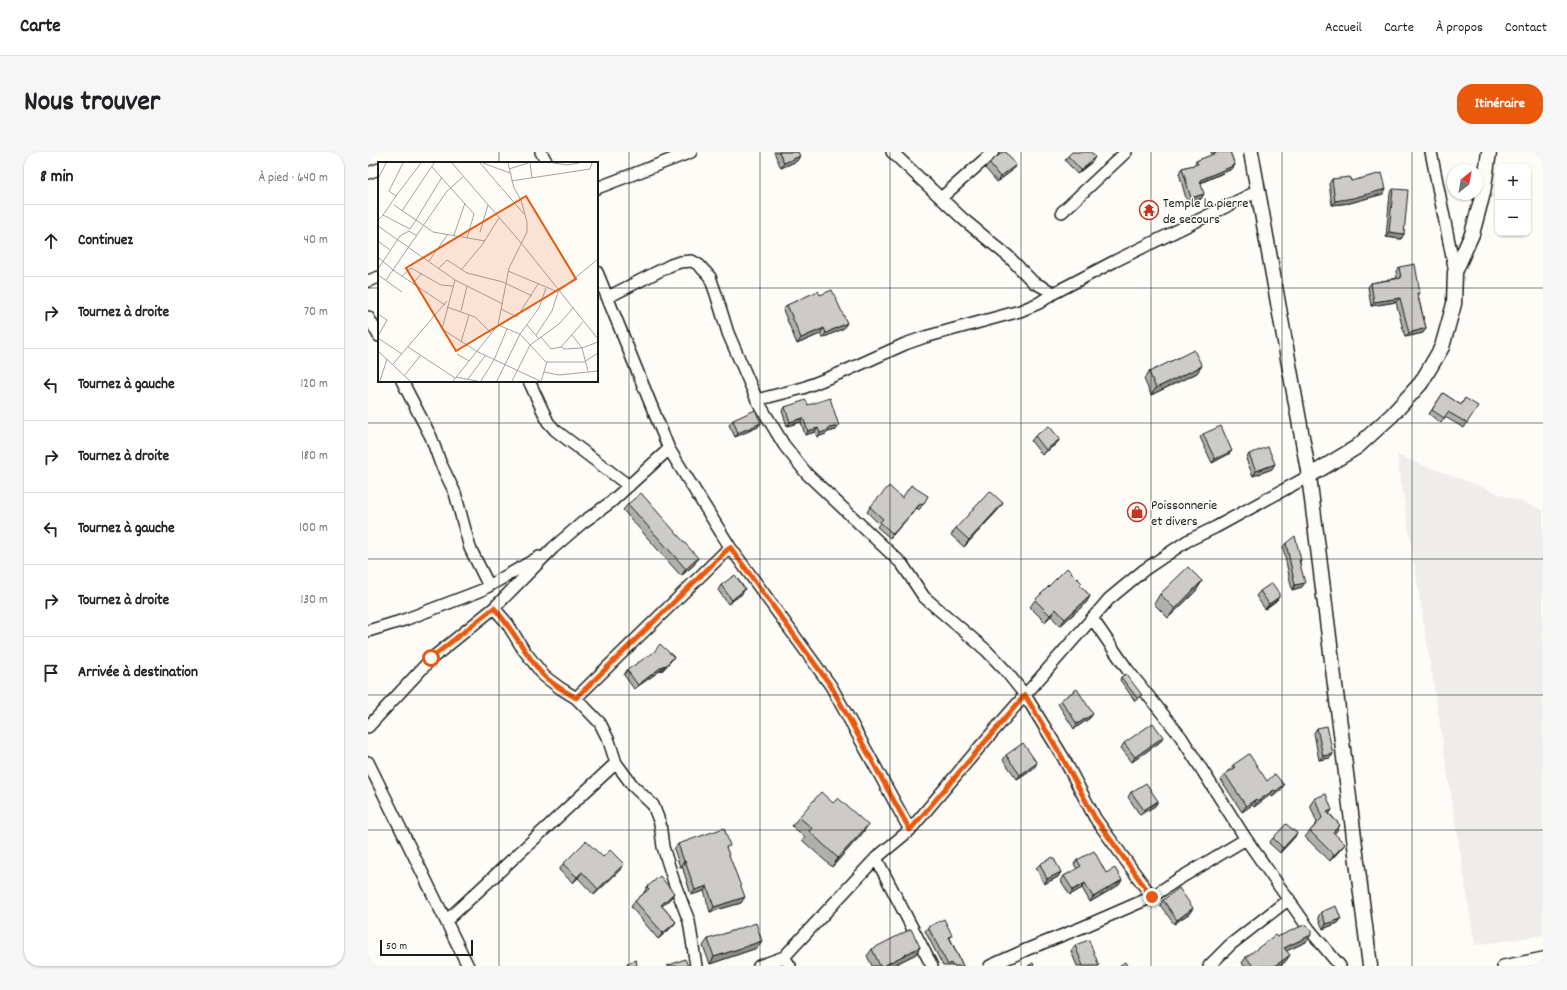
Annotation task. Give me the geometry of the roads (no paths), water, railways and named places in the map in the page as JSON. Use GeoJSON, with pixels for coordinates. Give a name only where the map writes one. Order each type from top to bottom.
{"type":"FeatureCollection","features":[{"type":"Feature","properties":{"kind":"street"},"geometry":{"type":"LineString","coordinates":[[541,152],[546,162]]}},
{"type":"Feature","properties":{"kind":"street"},"geometry":{"type":"LineString","coordinates":[[598,188],[691,152]]}},
{"type":"Feature","properties":{"kind":"street"},"geometry":{"type":"LineString","coordinates":[[892,152],[978,232],[1009,257],[1033,282],[1054,293]]}},
{"type":"Feature","properties":{"kind":"street"},"geometry":{"type":"LineString","coordinates":[[941,198],[993,152]]}},
{"type":"Feature","properties":{"kind":"street"},"geometry":{"type":"LineString","coordinates":[[1062,212],[1126,152]]}},
{"type":"Feature","properties":{"kind":"street"},"geometry":{"type":"LineString","coordinates":[[1251,152],[1309,476],[1370,966]]}},
{"type":"Feature","properties":{"kind":"street"},"geometry":{"type":"LineString","coordinates":[[759,966],[787,962],[876,858],[910,830],[1109,599],[1144,570],[1187,541],[1216,527],[1309,476],[1357,447],[1392,415],[1421,383],[1442,347],[1454,304],[1455,272],[1431,152]]}},
{"type":"Feature","properties":{"kind":"street"},"geometry":{"type":"LineString","coordinates":[[1455,272],[1472,234],[1483,193],[1490,152]]}},
{"type":"Feature","properties":{"kind":"street"},"geometry":{"type":"LineString","coordinates":[[368,173],[378,170]]}},
{"type":"Feature","properties":{"kind":"street"},"geometry":{"type":"LineString","coordinates":[[757,400],[803,388],[905,344],[925,337],[1020,311],[1039,303],[1054,293],[1258,191]]}},
{"type":"Feature","properties":{"kind":"street"},"geometry":{"type":"LineString","coordinates":[[608,296],[671,265],[680,262],[692,261],[699,265],[710,278],[728,333],[757,400],[784,445],[807,474],[902,564],[924,598],[986,650],[1005,670],[1025,695],[1062,757],[1095,818],[1152,897]]}},
{"type":"Feature","properties":{"kind":"street"},"geometry":{"type":"LineString","coordinates":[[598,274],[669,449],[730,547],[831,686],[910,830]]}},
{"type":"Feature","properties":{"kind":"street"},"geometry":{"type":"LineString","coordinates":[[368,281],[378,277]]}},
{"type":"Feature","properties":{"kind":"street"},"geometry":{"type":"LineString","coordinates":[[368,317],[378,334]]}},
{"type":"Feature","properties":{"kind":"street"},"geometry":{"type":"LineString","coordinates":[[403,382],[431,437],[440,462],[455,493],[470,548],[489,586]]}},
{"type":"Feature","properties":{"kind":"street"},"geometry":{"type":"LineString","coordinates":[[529,382],[548,422],[555,430],[629,486]]}},
{"type":"Feature","properties":{"kind":"street"},"geometry":{"type":"LineString","coordinates":[[368,727],[431,658],[494,608],[552,548],[611,502],[669,449]]}},
{"type":"Feature","properties":{"kind":"street"},"geometry":{"type":"LineString","coordinates":[[576,698],[730,547]]}},
{"type":"Feature","properties":{"kind":"street"},"geometry":{"type":"LineString","coordinates":[[368,631],[404,620],[480,591],[552,548]]}},
{"type":"Feature","properties":{"kind":"street"},"geometry":{"type":"LineString","coordinates":[[494,608],[507,623],[523,649],[544,676],[576,698],[600,724],[609,741],[616,763],[633,786],[653,805],[660,823],[663,847],[674,882],[689,921],[696,966]]}},
{"type":"Feature","properties":{"kind":"street"},"geometry":{"type":"LineString","coordinates":[[1092,618],[1127,669],[1181,737],[1246,839],[1309,929],[1340,966]]}},
{"type":"Feature","properties":{"kind":"street"},"geometry":{"type":"LineString","coordinates":[[368,762],[468,966]]}},
{"type":"Feature","properties":{"kind":"street"},"geometry":{"type":"LineString","coordinates":[[446,921],[616,763]]}},
{"type":"Feature","properties":{"kind":"street"},"geometry":{"type":"LineString","coordinates":[[990,966],[1152,897],[1177,880],[1246,839]]}},
{"type":"Feature","properties":{"kind":"street"},"geometry":{"type":"LineString","coordinates":[[876,858],[932,966]]}},
{"type":"Feature","properties":{"kind":"street"},"geometry":{"type":"LineString","coordinates":[[1208,966],[1230,945],[1289,899]]}},
{"type":"Feature","properties":{"kind":"street"},"geometry":{"type":"LineString","coordinates":[[1503,966],[1543,958]]}},
{"type":"Feature","properties":{"kind":"place","name":"Temple la pierre de secours"},"geometry":{"type":"Point","coordinates":[1149,210]}},
{"type":"Feature","properties":{"kind":"place","name":"Poissonnerie et divers"},"geometry":{"type":"Point","coordinates":[1137,512]}}]}
